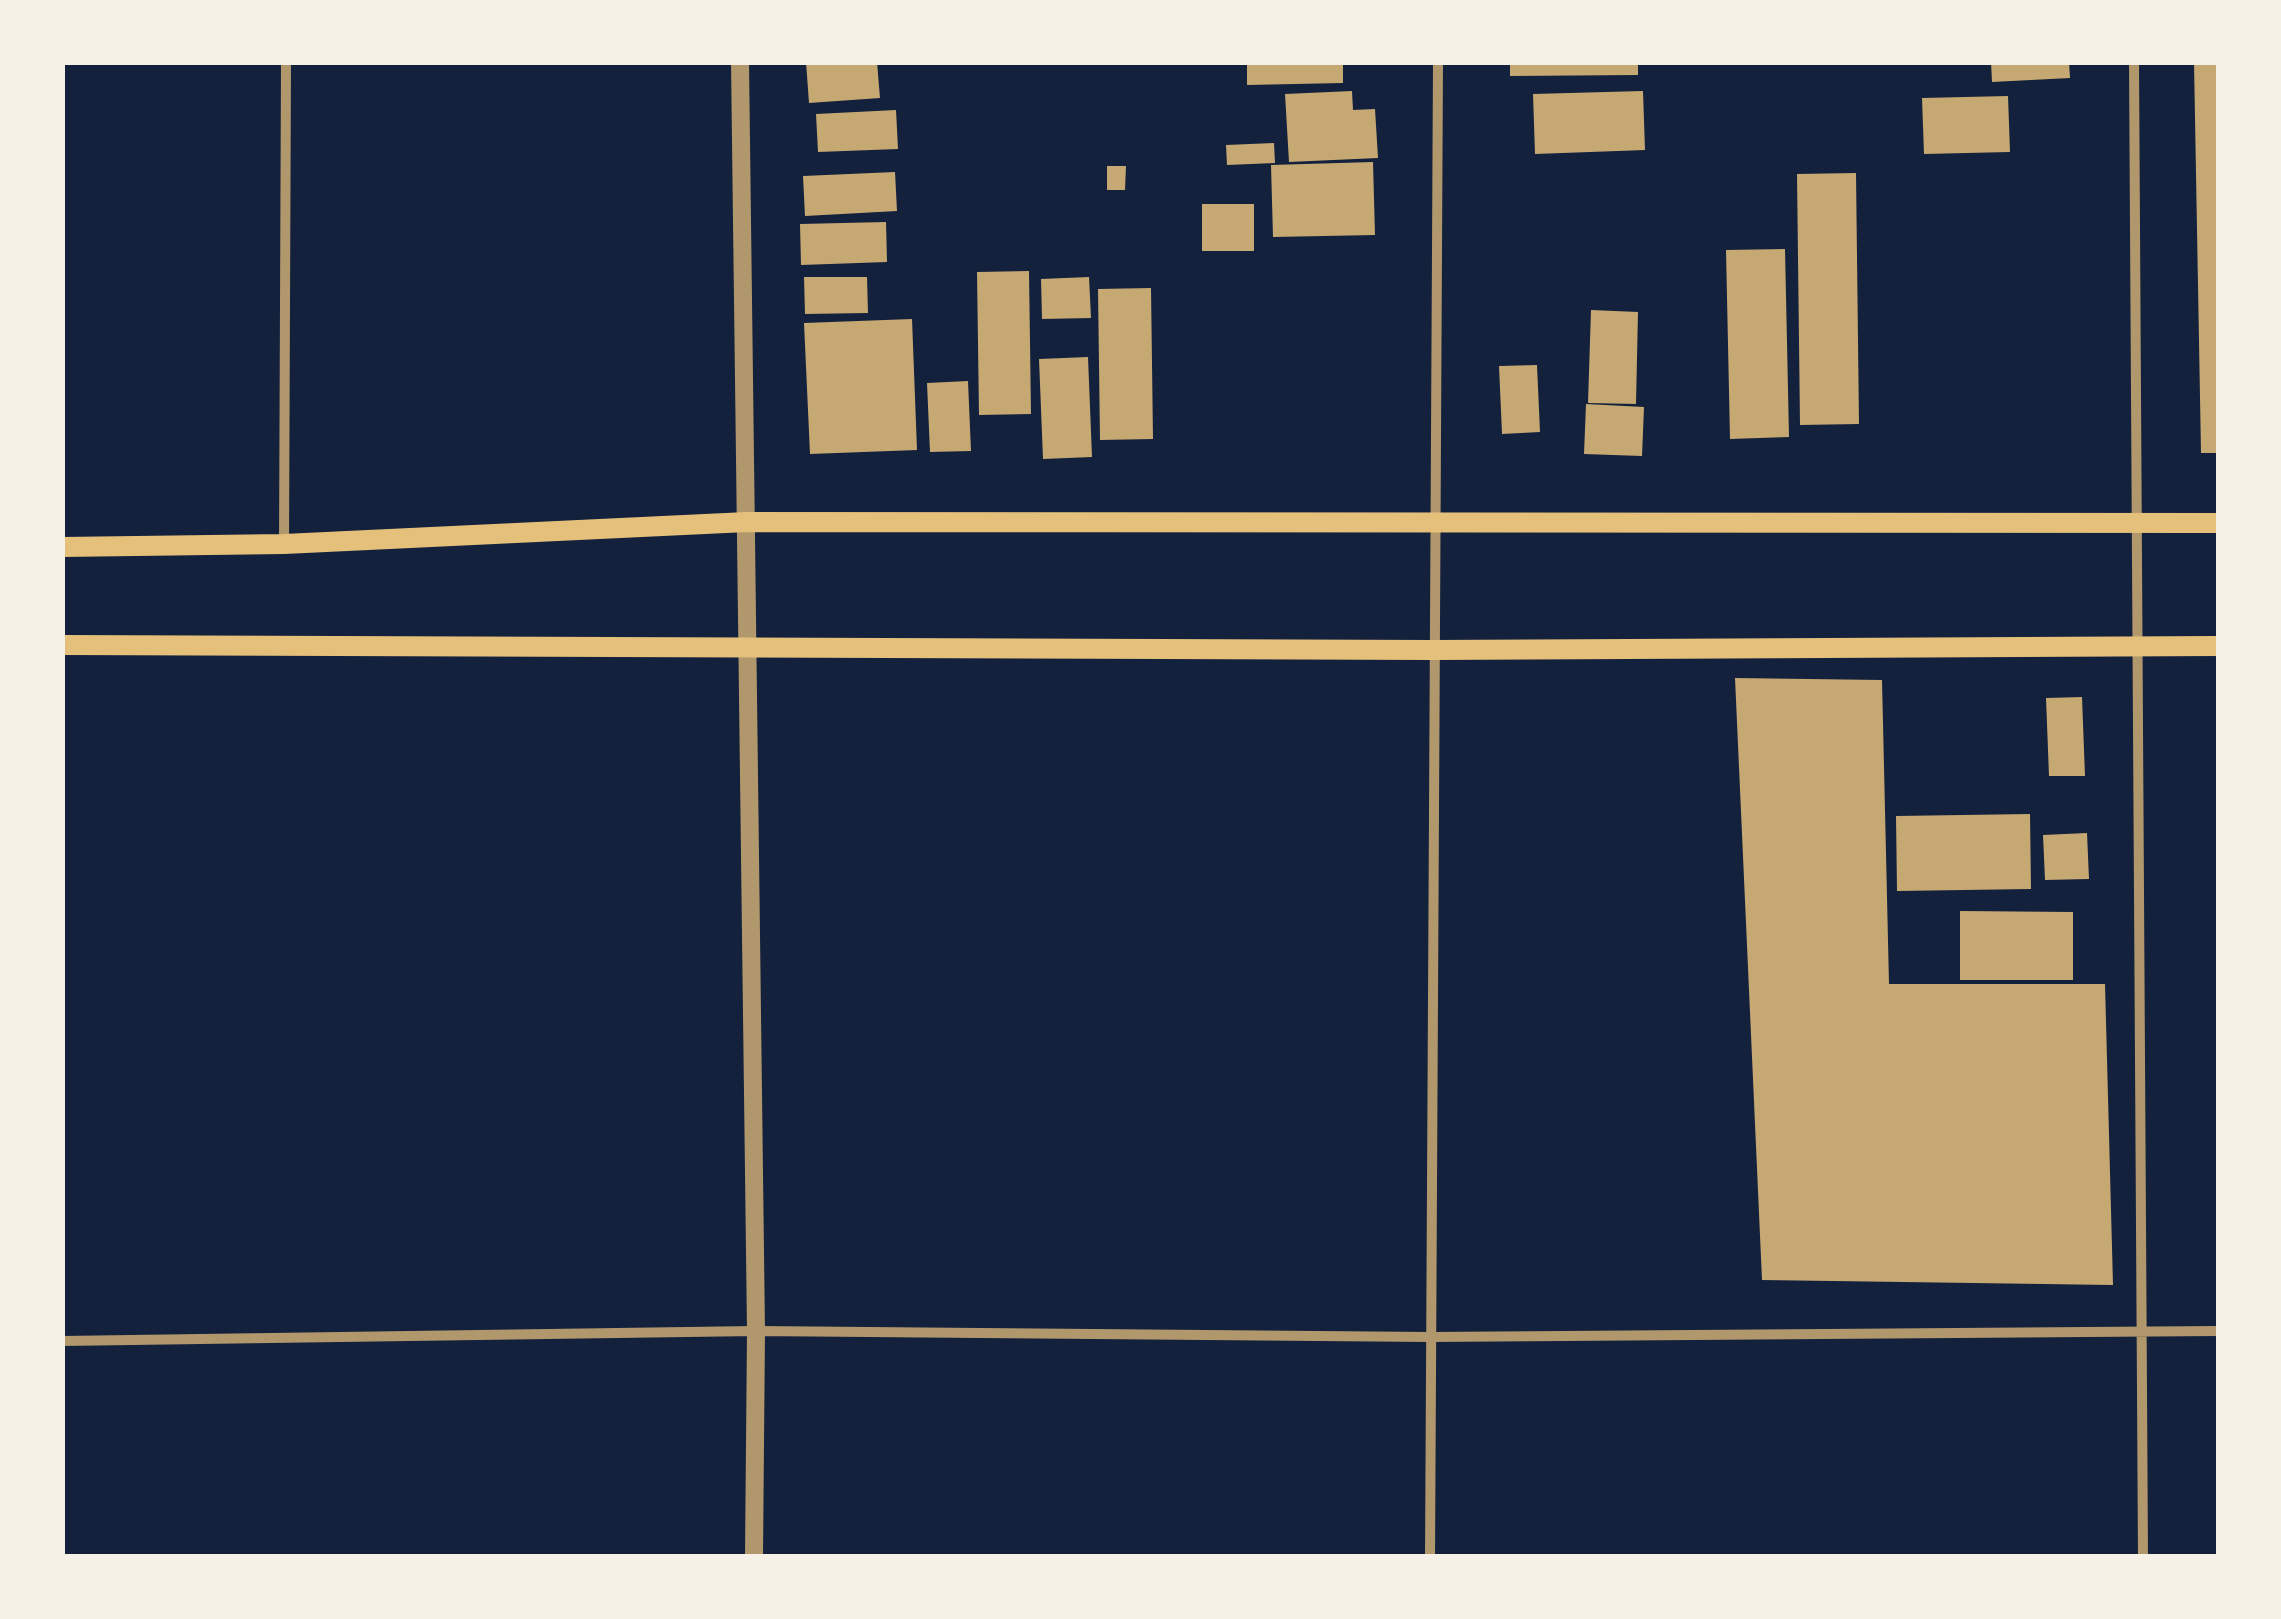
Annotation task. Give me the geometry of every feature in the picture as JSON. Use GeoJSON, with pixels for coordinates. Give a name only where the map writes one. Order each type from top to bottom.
{"type":"FeatureCollection","features":[{"type":"Feature","properties":{"kind":"main road"},"geometry":{"type":"LineString","coordinates":[[62,547],[284,544],[747,522],[1433,519],[2218,523]]}},
{"type":"Feature","properties":{"kind":"main road"},"geometry":{"type":"LineString","coordinates":[[62,646],[1433,650],[2218,646]]}},
{"type":"Feature","properties":{"kind":"street"},"geometry":{"type":"LineString","coordinates":[[284,544],[286,62]]}},
{"type":"Feature","properties":{"kind":"street"},"geometry":{"type":"LineString","coordinates":[[740,62],[756,1331],[754,1556]]}},
{"type":"Feature","properties":{"kind":"street"},"geometry":{"type":"LineString","coordinates":[[1430,1556],[1438,62]]}},
{"type":"Feature","properties":{"kind":"street"},"geometry":{"type":"LineString","coordinates":[[2134,62],[2143,1556]]}},
{"type":"Feature","properties":{"kind":"street"},"geometry":{"type":"LineString","coordinates":[[62,1340],[756,1331],[1430,1337],[2218,1331]]}},
{"type":"Feature","properties":{"kind":"building"},"geometry":{"type":"Polygon","coordinates":[[[806,62],[877,62],[880,98],[809,103],[806,62]]]}},
{"type":"Feature","properties":{"kind":"building"},"geometry":{"type":"Polygon","coordinates":[[[1247,62],[1343,62],[1343,83],[1247,85],[1247,62]]]}},
{"type":"Feature","properties":{"kind":"building"},"geometry":{"type":"Polygon","coordinates":[[[1510,62],[1638,62],[1638,75],[1510,76],[1510,62]]]}},
{"type":"Feature","properties":{"kind":"building"},"geometry":{"type":"Polygon","coordinates":[[[1991,62],[2069,62],[2070,78],[1992,82],[1991,62]]]}},
{"type":"Feature","properties":{"kind":"building"},"geometry":{"type":"Polygon","coordinates":[[[2194,62],[2218,62],[2218,453],[2201,453],[2194,62]]]}},
{"type":"Feature","properties":{"kind":"building"},"geometry":{"type":"Polygon","coordinates":[[[1352,91],[1353,110],[1375,109],[1378,158],[1289,162],[1285,94],[1352,91]]]}},
{"type":"Feature","properties":{"kind":"building"},"geometry":{"type":"Polygon","coordinates":[[[1643,91],[1645,150],[1535,154],[1533,94],[1643,91]]]}},
{"type":"Feature","properties":{"kind":"building"},"geometry":{"type":"Polygon","coordinates":[[[2008,96],[2010,152],[1924,154],[1922,98],[2008,96]]]}},
{"type":"Feature","properties":{"kind":"building"},"geometry":{"type":"Polygon","coordinates":[[[896,110],[898,149],[818,152],[816,114],[896,110]]]}},
{"type":"Feature","properties":{"kind":"building"},"geometry":{"type":"Polygon","coordinates":[[[1274,143],[1275,163],[1227,165],[1226,145],[1274,143]]]}},
{"type":"Feature","properties":{"kind":"building"},"geometry":{"type":"Polygon","coordinates":[[[1373,162],[1375,235],[1273,237],[1271,165],[1373,162]]]}},
{"type":"Feature","properties":{"kind":"building"},"geometry":{"type":"Polygon","coordinates":[[[1107,166],[1126,166],[1125,190],[1107,190],[1107,166]]]}},
{"type":"Feature","properties":{"kind":"building"},"geometry":{"type":"Polygon","coordinates":[[[895,172],[897,211],[805,216],[803,176],[895,172]]]}},
{"type":"Feature","properties":{"kind":"building"},"geometry":{"type":"Polygon","coordinates":[[[1856,173],[1859,424],[1800,425],[1797,174],[1856,173]]]}},
{"type":"Feature","properties":{"kind":"building"},"geometry":{"type":"Polygon","coordinates":[[[1202,204],[1254,204],[1254,251],[1202,251],[1202,204]]]}},
{"type":"Feature","properties":{"kind":"building"},"geometry":{"type":"Polygon","coordinates":[[[886,222],[887,262],[801,265],[800,224],[886,222]]]}},
{"type":"Feature","properties":{"kind":"building"},"geometry":{"type":"Polygon","coordinates":[[[1785,249],[1789,437],[1730,439],[1726,250],[1785,249]]]}},
{"type":"Feature","properties":{"kind":"building"},"geometry":{"type":"Polygon","coordinates":[[[1029,271],[1031,414],[979,415],[977,272],[1029,271]]]}},
{"type":"Feature","properties":{"kind":"building"},"geometry":{"type":"Polygon","coordinates":[[[804,277],[867,277],[868,313],[805,314],[804,277]]]}},
{"type":"Feature","properties":{"kind":"building"},"geometry":{"type":"Polygon","coordinates":[[[1089,277],[1091,318],[1042,319],[1041,279],[1089,277]]]}},
{"type":"Feature","properties":{"kind":"building"},"geometry":{"type":"Polygon","coordinates":[[[1151,288],[1153,439],[1100,440],[1098,289],[1151,288]]]}},
{"type":"Feature","properties":{"kind":"building"},"geometry":{"type":"Polygon","coordinates":[[[1591,310],[1638,312],[1636,404],[1588,403],[1591,310]]]}},
{"type":"Feature","properties":{"kind":"building"},"geometry":{"type":"Polygon","coordinates":[[[912,319],[917,450],[810,454],[804,323],[912,319]]]}},
{"type":"Feature","properties":{"kind":"building"},"geometry":{"type":"Polygon","coordinates":[[[1088,357],[1092,457],[1043,459],[1039,359],[1088,357]]]}},
{"type":"Feature","properties":{"kind":"building"},"geometry":{"type":"Polygon","coordinates":[[[1537,365],[1540,432],[1502,434],[1499,366],[1537,365]]]}},
{"type":"Feature","properties":{"kind":"building"},"geometry":{"type":"Polygon","coordinates":[[[968,381],[971,451],[930,452],[927,383],[968,381]]]}},
{"type":"Feature","properties":{"kind":"building"},"geometry":{"type":"Polygon","coordinates":[[[1586,404],[1644,407],[1642,456],[1584,454],[1586,404]]]}},
{"type":"Feature","properties":{"kind":"building"},"geometry":{"type":"Polygon","coordinates":[[[1735,678],[1882,680],[1889,984],[2105,984],[2113,1285],[1762,1280],[1735,678]]]}},
{"type":"Feature","properties":{"kind":"building"},"geometry":{"type":"Polygon","coordinates":[[[2082,697],[2085,776],[2049,776],[2046,698],[2082,697]]]}},
{"type":"Feature","properties":{"kind":"building"},"geometry":{"type":"Polygon","coordinates":[[[2030,814],[2031,889],[1897,891],[1896,816],[2030,814]]]}},
{"type":"Feature","properties":{"kind":"building"},"geometry":{"type":"Polygon","coordinates":[[[2087,833],[2089,879],[2045,880],[2043,835],[2087,833]]]}},
{"type":"Feature","properties":{"kind":"building"},"geometry":{"type":"Polygon","coordinates":[[[1960,911],[2073,912],[2073,980],[1960,980],[1960,911]]]}}]}
